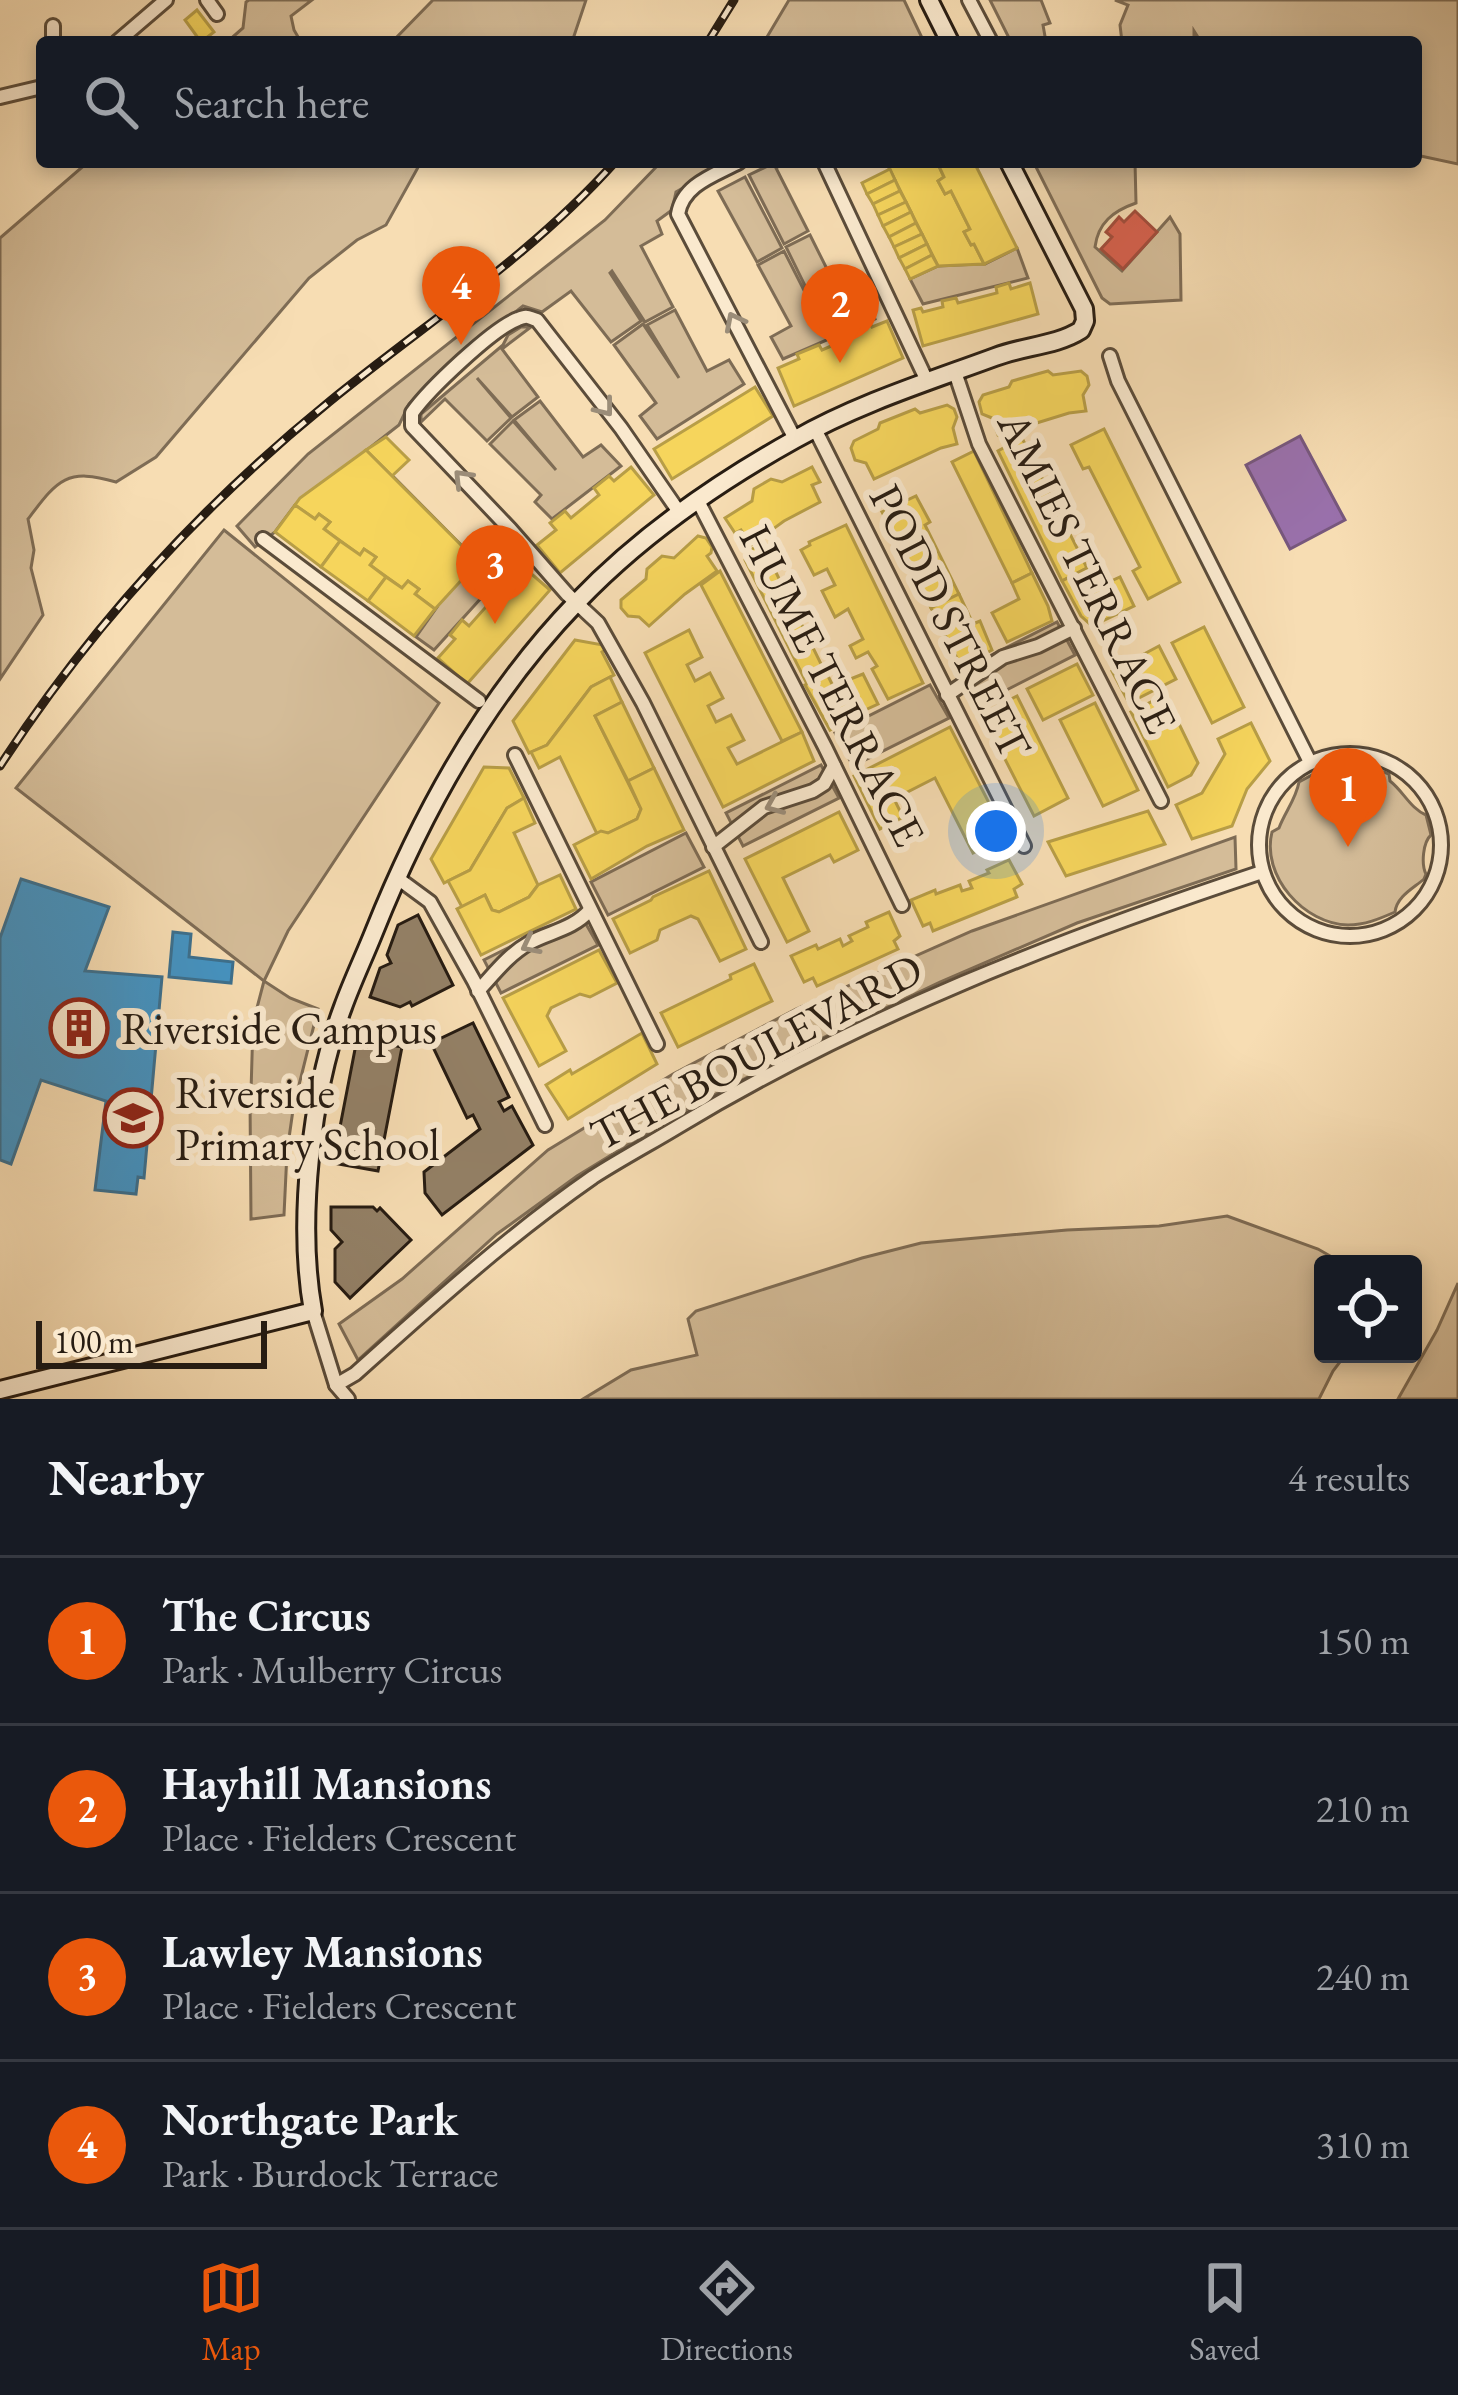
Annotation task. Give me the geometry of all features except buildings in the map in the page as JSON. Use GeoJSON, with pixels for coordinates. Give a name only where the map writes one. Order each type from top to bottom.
{"type":"FeatureCollection","features":[{"type":"Feature","properties":{"kind":"street"},"geometry":{"type":"LineString","coordinates":[[124,36],[166,0]]}},
{"type":"Feature","properties":{"kind":"street"},"geometry":{"type":"LineString","coordinates":[[207,0],[217,14]]}},
{"type":"Feature","properties":{"kind":"street"},"geometry":{"type":"LineString","coordinates":[[929,0],[947,36]]}},
{"type":"Feature","properties":{"kind":"street"},"geometry":{"type":"LineString","coordinates":[[970,0],[988,36]]}},
{"type":"Feature","properties":{"kind":"street"},"geometry":{"type":"LineString","coordinates":[[53,26],[53,36]]}},
{"type":"Feature","properties":{"kind":"street"},"geometry":{"type":"LineString","coordinates":[[0,97],[36,88]]}},
{"type":"Feature","properties":{"kind":"street"},"geometry":{"type":"LineString","coordinates":[[728,168],[688,190],[680,199],[678,214],[792,432]]}},
{"type":"Feature","properties":{"kind":"street"},"geometry":{"type":"LineString","coordinates":[[827,168],[923,374]]}},
{"type":"Feature","properties":{"kind":"street"},"geometry":{"type":"LineString","coordinates":[[348,1399],[336,1384],[313,1311],[306,1265],[314,1133],[344,1006],[419,830],[508,684],[572,598],[639,544],[675,506],[701,506],[792,432],[815,429],[923,374],[958,379],[999,355],[1081,330],[1084,309],[1012,168]]}},
{"type":"Feature","properties":{"kind":"street"},"geometry":{"type":"LineString","coordinates":[[675,506],[621,428],[537,320],[529,316],[515,320],[447,374],[412,412],[412,426],[591,614],[606,636],[761,943]]}},
{"type":"Feature","properties":{"kind":"street"},"geometry":{"type":"LineString","coordinates":[[1110,356],[1118,381],[1310,762]]}},
{"type":"Feature","properties":{"kind":"street","name":"AMIES TERRACE"},"geometry":{"type":"LineString","coordinates":[[958,379],[980,444],[1161,801]]}},
{"type":"Feature","properties":{"kind":"street","name":"PODD STREET"},"geometry":{"type":"LineString","coordinates":[[815,429],[1024,846]]}},
{"type":"Feature","properties":{"kind":"street","name":"HUME TERRACE"},"geometry":{"type":"LineString","coordinates":[[701,506],[902,905]]}},
{"type":"Feature","properties":{"kind":"street"},"geometry":{"type":"LineString","coordinates":[[263,539],[479,701]]}},
{"type":"Feature","properties":{"kind":"street"},"geometry":{"type":"LineString","coordinates":[[947,695],[1003,657],[1074,628]]}},
{"type":"Feature","properties":{"kind":"street"},"geometry":{"type":"LineString","coordinates":[[1336,754],[1363,754],[1411,776],[1429,797],[1439,822],[1442,852],[1433,883],[1418,907],[1394,926],[1369,935],[1342,937],[1315,930],[1274,897],[1262,872],[1261,820],[1271,797],[1310,762],[1336,754]]}},
{"type":"Feature","properties":{"kind":"street"},"geometry":{"type":"LineString","coordinates":[[515,755],[657,1044]]}},
{"type":"Feature","properties":{"kind":"street"},"geometry":{"type":"LineString","coordinates":[[713,847],[764,807],[824,784],[834,766]]}},
{"type":"Feature","properties":{"kind":"street","name":"THE BOULEVARD"},"geometry":{"type":"LineString","coordinates":[[336,1384],[355,1374],[524,1228],[596,1176],[736,1091],[903,1009],[1072,937],[1262,872]]}},
{"type":"Feature","properties":{"kind":"street"},"geometry":{"type":"LineString","coordinates":[[396,877],[430,902],[545,1125]]}},
{"type":"Feature","properties":{"kind":"street"},"geometry":{"type":"LineString","coordinates":[[478,991],[512,953],[567,929],[590,910]]}},
{"type":"Feature","properties":{"kind":"street"},"geometry":{"type":"LineString","coordinates":[[0,1390],[313,1311]]}},
{"type":"Feature","properties":{"kind":"street"},"geometry":{"type":"LineString","coordinates":[[330,1399],[336,1384]]}},
{"type":"Feature","properties":{"kind":"shaded area"},"geometry":{"type":"Polygon","coordinates":[[[312,0],[291,16],[298,36],[234,36],[243,28],[246,2],[312,0]]]}},
{"type":"Feature","properties":{"kind":"shaded area"},"geometry":{"type":"Polygon","coordinates":[[[433,0],[586,0],[574,36],[398,36],[433,0]]]}},
{"type":"Feature","properties":{"kind":"shaded area"},"geometry":{"type":"Polygon","coordinates":[[[789,0],[904,0],[921,36],[768,36],[789,0]]]}},
{"type":"Feature","properties":{"kind":"shaded area"},"geometry":{"type":"Polygon","coordinates":[[[990,0],[1041,0],[1050,23],[1043,25],[1045,36],[1008,36],[990,0]]]}},
{"type":"Feature","properties":{"kind":"shaded area"},"geometry":{"type":"Polygon","coordinates":[[[1115,0],[1458,0],[1458,164],[1422,156],[1422,36],[1197,36],[1194,31],[1194,36],[1121,36],[1128,5],[1115,0]]]}},
{"type":"Feature","properties":{"kind":"shaded area"},"geometry":{"type":"Polygon","coordinates":[[[81,168],[418,168],[386,225],[357,240],[309,278],[156,457],[116,482],[85,476],[64,481],[38,506],[28,519],[34,550],[31,568],[43,615],[0,679],[0,238],[81,168]]]}},
{"type":"Feature","properties":{"kind":"shaded area"},"geometry":{"type":"Polygon","coordinates":[[[655,168],[718,168],[676,192],[672,210],[657,221],[662,234],[641,246],[673,307],[645,322],[612,271],[641,321],[611,342],[571,291],[542,312],[523,306],[442,370],[409,404],[399,425],[367,450],[478,562],[492,548],[512,564],[434,650],[416,637],[437,607],[395,584],[364,550],[360,555],[295,505],[275,532],[255,547],[237,526],[308,454],[605,220],[655,168]]]}},
{"type":"Feature","properties":{"kind":"shaded area"},"geometry":{"type":"Polygon","coordinates":[[[776,168],[808,231],[784,244],[749,175],[776,168]]]}},
{"type":"Feature","properties":{"kind":"shaded area"},"geometry":{"type":"Polygon","coordinates":[[[930,168],[979,264],[1017,248],[1028,278],[923,304],[910,279],[938,266],[976,264],[930,168]]]}},
{"type":"Feature","properties":{"kind":"shaded area"},"geometry":{"type":"Polygon","coordinates":[[[1037,168],[1135,168],[1136,203],[1108,219],[1095,247],[1122,271],[1170,217],[1180,234],[1181,300],[1110,304],[1102,298],[1037,168]]]}},
{"type":"Feature","properties":{"kind":"shaded area"},"geometry":{"type":"Polygon","coordinates":[[[745,177],[782,248],[757,262],[718,191],[745,177]]]}},
{"type":"Feature","properties":{"kind":"shaded area"},"geometry":{"type":"Polygon","coordinates":[[[810,235],[842,299],[863,290],[875,319],[783,359],[771,337],[791,326],[758,265],[784,251],[818,312],[786,247],[810,235]]]}},
{"type":"Feature","properties":{"kind":"shaded area"},"geometry":{"type":"Polygon","coordinates":[[[675,310],[707,371],[729,360],[744,384],[657,439],[640,416],[656,403],[614,345],[643,324],[679,378],[647,325],[675,310]]]}},
{"type":"Feature","properties":{"kind":"shaded area"},"geometry":{"type":"Polygon","coordinates":[[[521,327],[531,327],[502,349],[538,397],[512,417],[477,378],[511,418],[487,441],[445,399],[421,422],[421,414],[521,327]]]}},
{"type":"Feature","properties":{"kind":"shaded area"},"geometry":{"type":"Polygon","coordinates":[[[540,401],[583,457],[601,445],[621,466],[552,519],[535,502],[541,495],[490,444],[513,421],[556,470],[514,420],[540,401]]]}},
{"type":"Feature","properties":{"kind":"shaded area"},"geometry":{"type":"Polygon","coordinates":[[[224,530],[439,703],[288,931],[264,981],[16,788],[224,530]]]}},
{"type":"Feature","properties":{"kind":"shaded area"},"geometry":{"type":"Polygon","coordinates":[[[1057,622],[1075,655],[979,704],[962,670],[1057,622]]]}},
{"type":"Feature","properties":{"kind":"shaded area"},"geometry":{"type":"Polygon","coordinates":[[[930,685],[949,718],[853,766],[835,733],[930,685]]]}},
{"type":"Feature","properties":{"kind":"shaded area"},"geometry":{"type":"Polygon","coordinates":[[[821,765],[839,798],[743,846],[726,813],[821,765]]]}},
{"type":"Feature","properties":{"kind":"shaded area"},"geometry":{"type":"Polygon","coordinates":[[[1325,768],[1389,774],[1390,781],[1426,815],[1431,835],[1424,853],[1426,874],[1402,897],[1395,912],[1360,924],[1332,923],[1302,907],[1280,880],[1270,849],[1272,832],[1279,828],[1299,782],[1325,768]]]}},
{"type":"Feature","properties":{"kind":"shaded area"},"geometry":{"type":"Polygon","coordinates":[[[686,833],[704,867],[608,915],[591,882],[686,833]]]}},
{"type":"Feature","properties":{"kind":"shaded area"},"geometry":{"type":"Polygon","coordinates":[[[1235,837],[1236,869],[1077,923],[940,982],[678,1114],[577,1176],[497,1234],[358,1360],[339,1324],[402,1279],[548,1150],[673,1074],[796,1009],[972,931],[1235,837]]]}},
{"type":"Feature","properties":{"kind":"shaded area"},"geometry":{"type":"Polygon","coordinates":[[[579,912],[598,945],[501,993],[484,960],[579,912]]]}},
{"type":"Feature","properties":{"kind":"shaded area"},"geometry":{"type":"Polygon","coordinates":[[[264,981],[318,1009],[296,1097],[251,1092],[253,1023],[264,981]]]}},
{"type":"Feature","properties":{"kind":"shaded area"},"geometry":{"type":"Polygon","coordinates":[[[250,1099],[294,1103],[284,1215],[251,1219],[250,1099]]]}},
{"type":"Feature","properties":{"kind":"shaded area"},"geometry":{"type":"Polygon","coordinates":[[[1227,1216],[1328,1255],[1314,1255],[1314,1363],[1339,1363],[1319,1399],[583,1399],[631,1370],[697,1355],[688,1319],[696,1311],[862,1258],[921,1243],[1159,1226],[1227,1216]]]}},
{"type":"Feature","properties":{"kind":"shaded area"},"geometry":{"type":"Polygon","coordinates":[[[1458,1283],[1458,1399],[1398,1399],[1422,1363],[1458,1283]]]}},
{"type":"Feature","properties":{"kind":"railway"},"geometry":{"type":"LineString","coordinates":[[712,36],[734,0]]}},
{"type":"Feature","properties":{"kind":"railway"},"geometry":{"type":"LineString","coordinates":[[0,766],[71,666],[193,526],[329,402],[549,228],[609,168]]}},
{"type":"Feature","properties":{"kind":"place","name":"Northgate Park"},"geometry":{"type":"Point","coordinates":[461,345]}},
{"type":"Feature","properties":{"kind":"place","name":"Hayhill Mansions"},"geometry":{"type":"Point","coordinates":[840,363]}},
{"type":"Feature","properties":{"kind":"place","name":"Lawley Mansions"},"geometry":{"type":"Point","coordinates":[495,624]}},
{"type":"Feature","properties":{"kind":"place","name":"The Circus"},"geometry":{"type":"Point","coordinates":[1348,847]}},
{"type":"Feature","properties":{"kind":"place","name":"Riverside Campus"},"geometry":{"type":"Point","coordinates":[79,1028]}},
{"type":"Feature","properties":{"kind":"place","name":"Riverside Primary School"},"geometry":{"type":"Point","coordinates":[133,1118]}}]}
